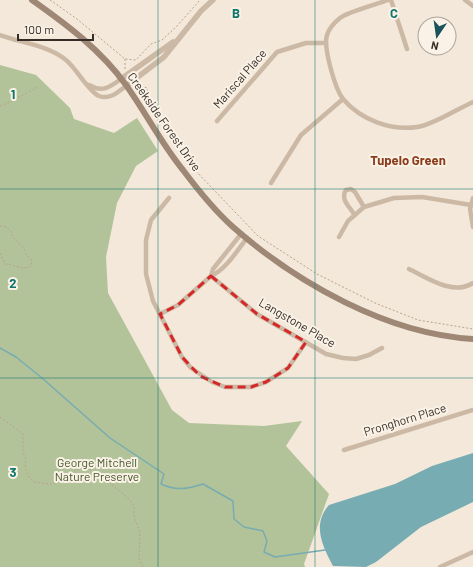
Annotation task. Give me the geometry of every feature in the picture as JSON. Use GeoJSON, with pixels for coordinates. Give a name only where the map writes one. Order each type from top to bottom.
{"type":"FeatureCollection","features":[{"type":"Feature","properties":{"kind":"main road","name":"Creekside Forest Drive"},"geometry":{"type":"LineString","coordinates":[[32,0],[64,22],[89,44],[121,79],[165,148],[205,198],[241,234],[297,275],[336,298],[402,326],[433,334],[473,339]]}},
{"type":"Feature","properties":{"kind":"street"},"geometry":{"type":"LineString","coordinates":[[0,35],[42,47],[57,54],[73,65],[93,92],[103,97],[114,95],[164,57],[213,0]]}},
{"type":"Feature","properties":{"kind":"street"},"geometry":{"type":"LineString","coordinates":[[407,49],[390,0],[341,17],[327,36],[326,43],[329,66],[343,99],[365,117],[380,124],[405,128],[420,127],[473,102]]}},
{"type":"Feature","properties":{"kind":"street"},"geometry":{"type":"LineString","coordinates":[[465,0],[473,6]]}},
{"type":"Feature","properties":{"kind":"street"},"geometry":{"type":"LineString","coordinates":[[88,85],[102,90],[110,87],[158,54],[184,32]]}},
{"type":"Feature","properties":{"kind":"street","name":"Mariscal Place"},"geometry":{"type":"LineString","coordinates":[[217,121],[277,52],[306,43],[326,43]]}},
{"type":"Feature","properties":{"kind":"street"},"geometry":{"type":"LineString","coordinates":[[271,183],[301,135],[343,99]]}},
{"type":"Feature","properties":{"kind":"street"},"geometry":{"type":"LineString","coordinates":[[354,214],[344,200],[343,194],[346,190],[350,189],[355,192],[364,207]]}},
{"type":"Feature","properties":{"kind":"street"},"geometry":{"type":"LineString","coordinates":[[340,237],[354,214],[364,207],[394,198],[422,197],[471,205]]}},
{"type":"Feature","properties":{"kind":"street"},"geometry":{"type":"LineString","coordinates":[[169,198],[151,220],[146,240],[145,260],[149,288],[160,314],[182,357],[191,368],[212,382],[225,387],[251,387],[266,382],[288,368],[306,342]]}},
{"type":"Feature","properties":{"kind":"street"},"geometry":{"type":"LineString","coordinates":[[473,198],[470,218],[473,227]]}},
{"type":"Feature","properties":{"kind":"street"},"geometry":{"type":"LineString","coordinates":[[211,276],[213,269],[241,234]]}},
{"type":"Feature","properties":{"kind":"street"},"geometry":{"type":"LineString","coordinates":[[160,314],[178,305],[211,276],[217,273],[235,254],[247,238]]}},
{"type":"Feature","properties":{"kind":"street"},"geometry":{"type":"LineString","coordinates":[[409,269],[446,286],[456,288],[467,287],[473,283]]}},
{"type":"Feature","properties":{"kind":"street","name":"Langstone Place"},"geometry":{"type":"LineString","coordinates":[[211,276],[257,314],[326,354],[343,358],[356,358],[370,356],[382,348]]}},
{"type":"Feature","properties":{"kind":"street","name":"Pronghorn Place"},"geometry":{"type":"LineString","coordinates":[[344,450],[473,410]]}},
{"type":"Feature","properties":{"kind":"street"},"geometry":{"type":"LineString","coordinates":[[440,567],[473,552]]}},
{"type":"Feature","properties":{"kind":"path"},"geometry":{"type":"LineString","coordinates":[[50,0],[77,19],[125,60],[136,60],[151,44],[162,40],[200,0]]}},
{"type":"Feature","properties":{"kind":"path"},"geometry":{"type":"LineString","coordinates":[[125,60],[125,72],[127,75]]}},
{"type":"Feature","properties":{"kind":"path"},"geometry":{"type":"LineString","coordinates":[[132,82],[135,85],[147,88],[150,101],[192,168],[258,236],[317,274],[375,304],[418,320],[473,329]]}},
{"type":"Feature","properties":{"kind":"path"},"geometry":{"type":"LineString","coordinates":[[0,106],[38,87]]}},
{"type":"Feature","properties":{"kind":"path"},"geometry":{"type":"LineString","coordinates":[[0,226],[7,227],[12,232],[12,236],[26,250],[26,254],[32,261],[31,266],[26,268],[15,268],[10,264],[5,264],[0,253]]}},
{"type":"Feature","properties":{"kind":"path"},"geometry":{"type":"LineString","coordinates":[[0,417],[22,433],[22,452],[26,460],[25,468],[29,477],[33,481],[50,484],[60,482],[67,475],[78,470],[89,469],[98,473],[128,498],[134,506],[134,516],[140,533],[139,559],[143,567]]}},
{"type":"Feature","properties":{"kind":"highlighted area"},"geometry":{"type":"Polygon","coordinates":[[[211,276],[257,314],[306,342],[288,368],[266,382],[251,387],[225,387],[212,382],[200,376],[182,357],[160,314],[178,305],[211,276]]]}},
{"type":"Feature","properties":{"kind":"green space","name":"George Mitchell Nature Preserve"},"geometry":{"type":"Polygon","coordinates":[[[0,65],[36,75],[70,108],[74,119],[114,133],[137,118],[158,151],[136,166],[117,203],[106,257],[108,293],[172,410],[189,423],[264,426],[302,421],[286,446],[329,494],[304,564],[305,567],[0,567],[0,65]]]}},
{"type":"Feature","properties":{"kind":"water"},"geometry":{"type":"Polygon","coordinates":[[[473,453],[473,502],[421,527],[376,562],[366,567],[333,566],[325,551],[320,535],[321,520],[329,505],[395,484],[432,466],[473,453]]]}},
{"type":"Feature","properties":{"kind":"waterway"},"geometry":{"type":"LineString","coordinates":[[0,348],[16,357],[42,378],[110,438],[164,474],[161,484],[172,488],[192,487],[203,484],[233,501],[234,519],[244,527],[263,531],[267,541],[264,552],[275,557],[325,550]]}},
{"type":"Feature","properties":{"kind":"district","name":"Tupelo Green"},"geometry":{"type":"Point","coordinates":[408,160]}}]}
